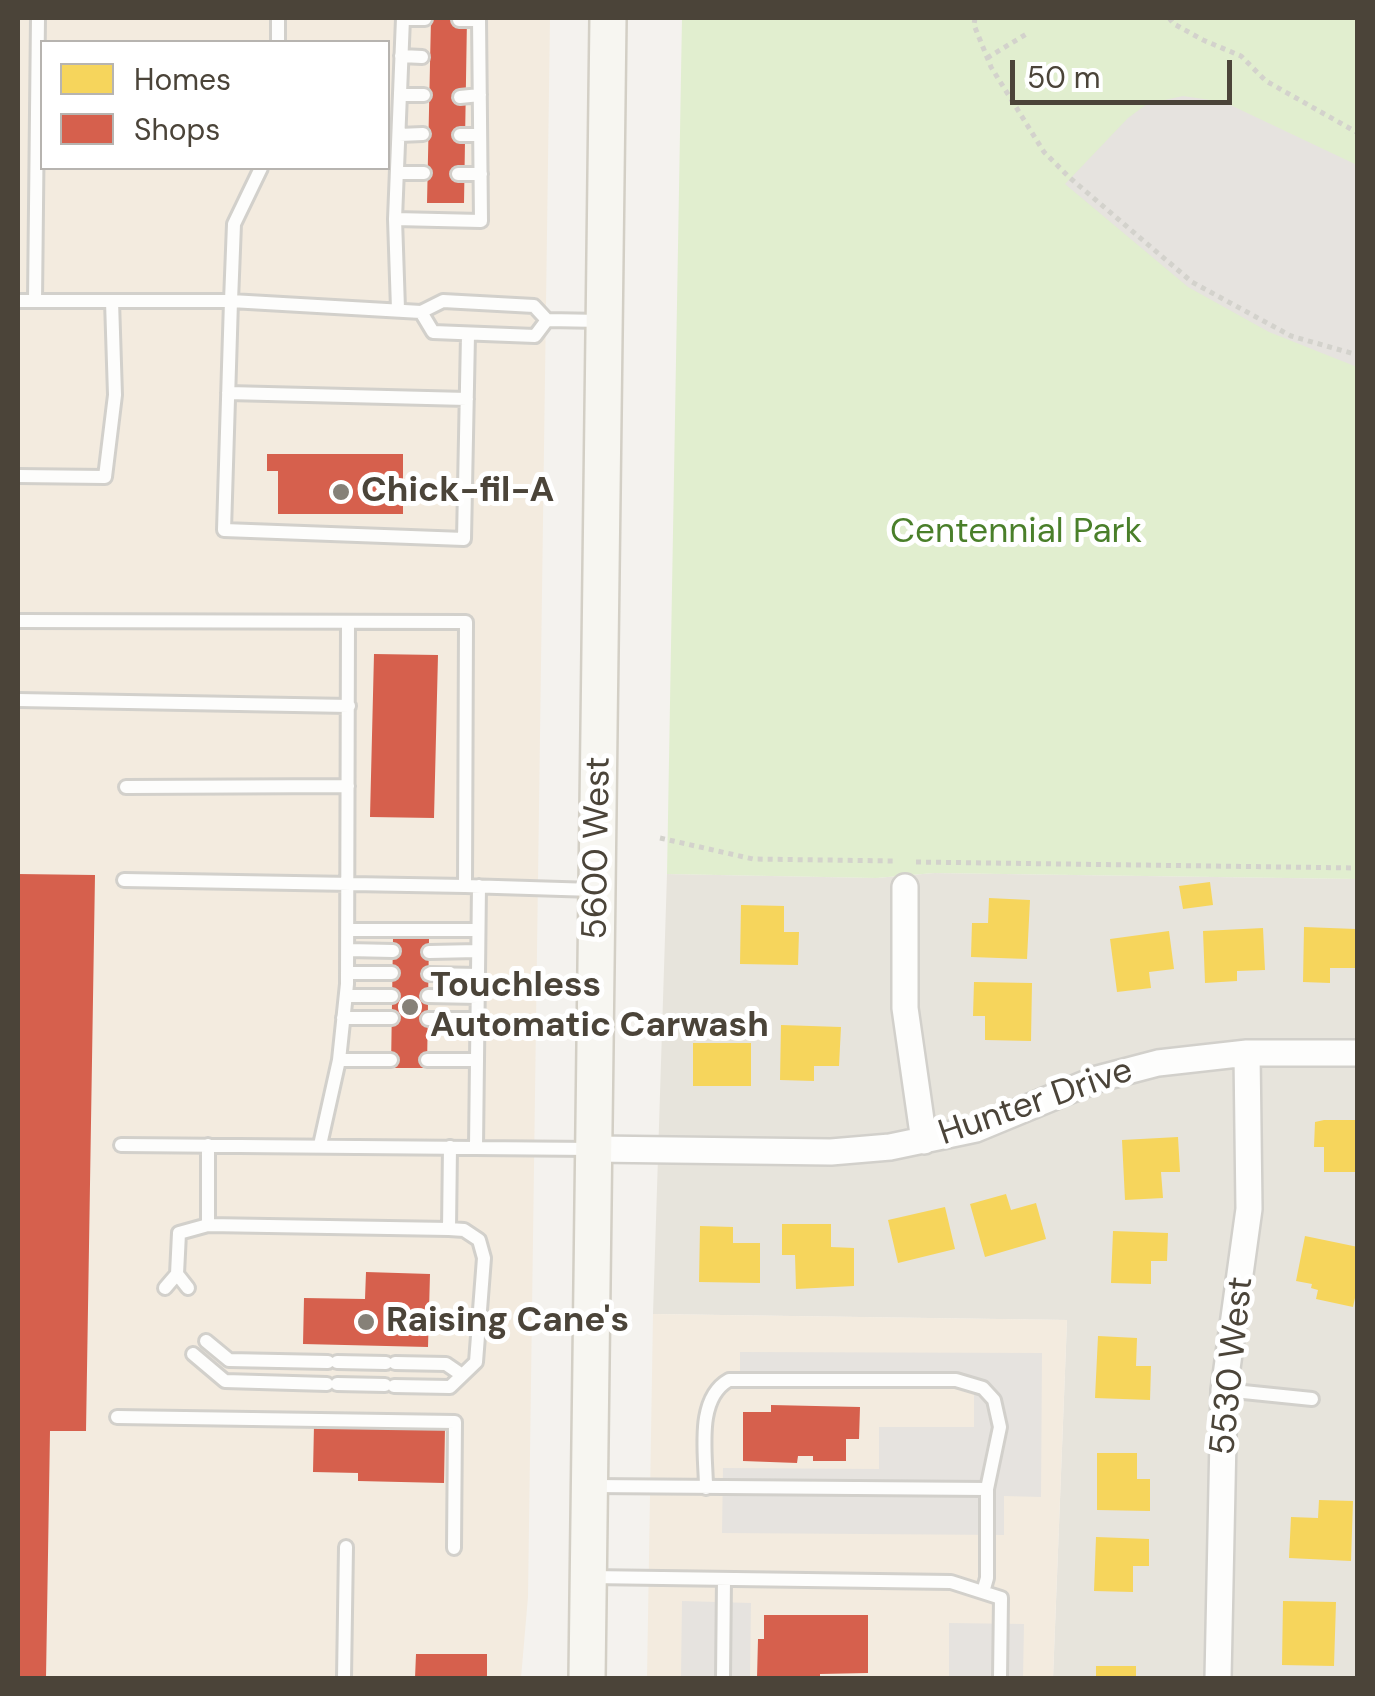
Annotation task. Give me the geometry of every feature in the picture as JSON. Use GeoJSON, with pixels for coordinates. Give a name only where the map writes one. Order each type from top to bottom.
{"type":"FeatureCollection","features":[{"type":"Feature","properties":{"kind":"main road","name":"5600 West"},"geometry":{"type":"LineString","coordinates":[[586,1678],[608,18]]}},
{"type":"Feature","properties":{"kind":"street"},"geometry":{"type":"LineString","coordinates":[[902,874],[905,1008],[924,1141]]}},
{"type":"Feature","properties":{"kind":"street","name":"5530 West"},"geometry":{"type":"LineString","coordinates":[[1218,1678],[1224,1390],[1248,1209],[1247,1053]]}},
{"type":"Feature","properties":{"kind":"street","name":"Hunter Drive"},"geometry":{"type":"LineString","coordinates":[[594,1148],[831,1152],[924,1141],[990,1125],[1123,1071],[1194,1056],[1358,1053]]}},
{"type":"Feature","properties":{"kind":"lane"},"geometry":{"type":"LineString","coordinates":[[35,301],[38,18]]}},
{"type":"Feature","properties":{"kind":"lane"},"geometry":{"type":"LineString","coordinates":[[398,309],[396,219],[403,18],[424,19]]}},
{"type":"Feature","properties":{"kind":"lane"},"geometry":{"type":"LineString","coordinates":[[396,219],[480,220],[479,19],[459,20]]}},
{"type":"Feature","properties":{"kind":"lane"},"geometry":{"type":"LineString","coordinates":[[401,56],[422,57]]}},
{"type":"Feature","properties":{"kind":"lane"},"geometry":{"type":"LineString","coordinates":[[461,58],[479,59]]}},
{"type":"Feature","properties":{"kind":"lane"},"geometry":{"type":"LineString","coordinates":[[401,94],[424,95]]}},
{"type":"Feature","properties":{"kind":"lane"},"geometry":{"type":"LineString","coordinates":[[460,96],[480,96]]}},
{"type":"Feature","properties":{"kind":"lane"},"geometry":{"type":"LineString","coordinates":[[399,134],[422,134]]}},
{"type":"Feature","properties":{"kind":"lane"},"geometry":{"type":"LineString","coordinates":[[460,135],[480,136]]}},
{"type":"Feature","properties":{"kind":"lane"},"geometry":{"type":"LineString","coordinates":[[260,170],[234,224],[224,530],[464,538],[468,335]]}},
{"type":"Feature","properties":{"kind":"lane"},"geometry":{"type":"LineString","coordinates":[[398,173],[424,173]]}},
{"type":"Feature","properties":{"kind":"lane"},"geometry":{"type":"LineString","coordinates":[[458,174],[481,174]]}},
{"type":"Feature","properties":{"kind":"lane"},"geometry":{"type":"LineString","coordinates":[[18,301],[231,302],[421,312],[444,301],[534,306],[547,320],[604,321]]}},
{"type":"Feature","properties":{"kind":"lane"},"geometry":{"type":"LineString","coordinates":[[18,476],[106,477],[115,395],[112,301]]}},
{"type":"Feature","properties":{"kind":"lane"},"geometry":{"type":"LineString","coordinates":[[421,312],[433,332],[468,335],[535,336],[547,320]]}},
{"type":"Feature","properties":{"kind":"lane"},"geometry":{"type":"LineString","coordinates":[[228,393],[467,399]]}},
{"type":"Feature","properties":{"kind":"lane"},"geometry":{"type":"LineString","coordinates":[[18,621],[466,622],[472,886],[478,930],[476,1147]]}},
{"type":"Feature","properties":{"kind":"lane"},"geometry":{"type":"LineString","coordinates":[[320,1145],[338,1060],[348,972],[348,622]]}},
{"type":"Feature","properties":{"kind":"lane"},"geometry":{"type":"LineString","coordinates":[[18,700],[349,706]]}},
{"type":"Feature","properties":{"kind":"lane"},"geometry":{"type":"LineString","coordinates":[[126,786],[348,786]]}},
{"type":"Feature","properties":{"kind":"lane"},"geometry":{"type":"LineString","coordinates":[[124,880],[597,890]]}},
{"type":"Feature","properties":{"kind":"lane"},"geometry":{"type":"LineString","coordinates":[[349,930],[478,930]]}},
{"type":"Feature","properties":{"kind":"lane"},"geometry":{"type":"LineString","coordinates":[[348,950],[393,951]]}},
{"type":"Feature","properties":{"kind":"lane"},"geometry":{"type":"LineString","coordinates":[[429,952],[478,951]]}},
{"type":"Feature","properties":{"kind":"lane"},"geometry":{"type":"LineString","coordinates":[[348,972],[392,973]]}},
{"type":"Feature","properties":{"kind":"lane"},"geometry":{"type":"LineString","coordinates":[[428,974],[478,975]]}},
{"type":"Feature","properties":{"kind":"lane"},"geometry":{"type":"LineString","coordinates":[[346,996],[392,996]]}},
{"type":"Feature","properties":{"kind":"lane"},"geometry":{"type":"LineString","coordinates":[[428,996],[478,997]]}},
{"type":"Feature","properties":{"kind":"lane"},"geometry":{"type":"LineString","coordinates":[[344,1018],[392,1018]]}},
{"type":"Feature","properties":{"kind":"lane"},"geometry":{"type":"LineString","coordinates":[[428,1019],[477,1019]]}},
{"type":"Feature","properties":{"kind":"lane"},"geometry":{"type":"LineString","coordinates":[[338,1060],[391,1060]]}},
{"type":"Feature","properties":{"kind":"lane"},"geometry":{"type":"LineString","coordinates":[[427,1060],[477,1060]]}},
{"type":"Feature","properties":{"kind":"lane"},"geometry":{"type":"LineString","coordinates":[[120,1145],[594,1148]]}},
{"type":"Feature","properties":{"kind":"lane"},"geometry":{"type":"LineString","coordinates":[[208,1145],[208,1225]]}},
{"type":"Feature","properties":{"kind":"lane"},"geometry":{"type":"LineString","coordinates":[[449,1229],[450,1146]]}},
{"type":"Feature","properties":{"kind":"lane"},"geometry":{"type":"LineString","coordinates":[[165,1288],[177,1274],[179,1233],[208,1225],[449,1229],[464,1230],[479,1240],[484,1258],[476,1362],[450,1387],[225,1381],[193,1354]]}},
{"type":"Feature","properties":{"kind":"lane"},"geometry":{"type":"LineString","coordinates":[[177,1274],[188,1288]]}},
{"type":"Feature","properties":{"kind":"lane"},"geometry":{"type":"LineString","coordinates":[[206,1341],[230,1360],[446,1364],[462,1375]]}},
{"type":"Feature","properties":{"kind":"lane"},"geometry":{"type":"LineString","coordinates":[[706,1488],[708,1407],[718,1386],[729,1380],[956,1380],[983,1388],[994,1400],[1000,1427],[987,1489],[987,1578],[983,1592]]}},
{"type":"Feature","properties":{"kind":"lane"},"geometry":{"type":"LineString","coordinates":[[1224,1390],[1312,1399]]}},
{"type":"Feature","properties":{"kind":"lane"},"geometry":{"type":"LineString","coordinates":[[116,1417],[455,1422],[454,1548]]}},
{"type":"Feature","properties":{"kind":"lane"},"geometry":{"type":"LineString","coordinates":[[589,1486],[987,1489]]}},
{"type":"Feature","properties":{"kind":"lane"},"geometry":{"type":"LineString","coordinates":[[344,1678],[346,1546]]}},
{"type":"Feature","properties":{"kind":"lane"},"geometry":{"type":"LineString","coordinates":[[588,1577],[951,1582],[1001,1598],[1000,1678]]}},
{"type":"Feature","properties":{"kind":"lane"},"geometry":{"type":"LineString","coordinates":[[723,1678],[724,1579]]}},
{"type":"Feature","properties":{"kind":"path"},"geometry":{"type":"LineString","coordinates":[[975,18],[987,58],[1044,152],[1070,178],[1192,282],[1291,336],[1358,355]]}},
{"type":"Feature","properties":{"kind":"path"},"geometry":{"type":"LineString","coordinates":[[1169,18],[1241,56],[1266,82],[1358,133]]}},
{"type":"Feature","properties":{"kind":"path"},"geometry":{"type":"LineString","coordinates":[[987,58],[1028,33]]}},
{"type":"Feature","properties":{"kind":"path"},"geometry":{"type":"LineString","coordinates":[[660,838],[753,859],[902,874]]}},
{"type":"Feature","properties":{"kind":"path"},"geometry":{"type":"LineString","coordinates":[[915,862],[1358,868]]}},
{"type":"Feature","properties":{"kind":"shaded area"},"geometry":{"type":"Polygon","coordinates":[[[18,18],[550,18],[528,1597],[521,1678],[18,1678],[18,18]]]}},
{"type":"Feature","properties":{"kind":"shaded area"},"geometry":{"type":"Polygon","coordinates":[[[1183,96],[1224,102],[1357,165],[1357,367],[1269,332],[1188,287],[1065,184],[1128,118],[1147,104],[1183,96]]]}},
{"type":"Feature","properties":{"kind":"shaded area"},"geometry":{"type":"Polygon","coordinates":[[[934,873],[1357,879],[1357,1678],[1053,1678],[1067,1320],[653,1314],[667,874],[876,878],[934,873]]]}},
{"type":"Feature","properties":{"kind":"shaded area"},"geometry":{"type":"Polygon","coordinates":[[[653,1314],[1067,1320],[1053,1678],[647,1678],[653,1314]]]}},
{"type":"Feature","properties":{"kind":"shaded area"},"geometry":{"type":"Polygon","coordinates":[[[740,1352],[1042,1353],[1041,1497],[1004,1496],[1004,1535],[722,1533],[723,1468],[879,1469],[879,1427],[974,1427],[974,1386],[740,1384],[740,1352]]]}},
{"type":"Feature","properties":{"kind":"shaded area"},"geometry":{"type":"Polygon","coordinates":[[[682,1601],[751,1603],[750,1678],[681,1678],[682,1601]]]}},
{"type":"Feature","properties":{"kind":"shaded area"},"geometry":{"type":"Polygon","coordinates":[[[949,1623],[1024,1624],[1023,1678],[949,1678],[949,1623]]]}},
{"type":"Feature","properties":{"kind":"green space","name":"Centennial Park"},"geometry":{"type":"Polygon","coordinates":[[[682,18],[1357,18],[1357,879],[667,874],[682,18]]]}},
{"type":"Feature","properties":{"kind":"building: Homes"},"geometry":{"type":"Polygon","coordinates":[[[1210,882],[1213,905],[1183,909],[1179,886],[1210,882]]]}},
{"type":"Feature","properties":{"kind":"building: Homes"},"geometry":{"type":"Polygon","coordinates":[[[989,898],[1030,900],[1027,959],[971,957],[972,923],[988,923],[989,898]]]}},
{"type":"Feature","properties":{"kind":"building: Homes"},"geometry":{"type":"Polygon","coordinates":[[[741,905],[784,906],[784,932],[799,932],[798,965],[740,964],[741,905]]]}},
{"type":"Feature","properties":{"kind":"building: Homes"},"geometry":{"type":"Polygon","coordinates":[[[1304,927],[1356,929],[1356,968],[1330,968],[1330,983],[1303,982],[1304,927]]]}},
{"type":"Feature","properties":{"kind":"building: Homes"},"geometry":{"type":"Polygon","coordinates":[[[1263,928],[1265,970],[1237,971],[1237,981],[1205,983],[1203,931],[1263,928]]]}},
{"type":"Feature","properties":{"kind":"building: Homes"},"geometry":{"type":"Polygon","coordinates":[[[1169,931],[1174,969],[1149,972],[1151,988],[1117,992],[1110,939],[1169,931]]]}},
{"type":"Feature","properties":{"kind":"building: Homes"},"geometry":{"type":"Polygon","coordinates":[[[974,982],[1032,983],[1031,1041],[985,1040],[985,1016],[973,1016],[974,982]]]}},
{"type":"Feature","properties":{"kind":"building: Homes"},"geometry":{"type":"Polygon","coordinates":[[[781,1025],[841,1027],[839,1066],[814,1066],[814,1081],[780,1080],[781,1025]]]}},
{"type":"Feature","properties":{"kind":"building: Homes"},"geometry":{"type":"Polygon","coordinates":[[[693,1043],[751,1043],[751,1086],[693,1086],[693,1043]]]}},
{"type":"Feature","properties":{"kind":"building: Homes"},"geometry":{"type":"Polygon","coordinates":[[[1358,1120],[1358,1172],[1324,1172],[1324,1147],[1314,1147],[1315,1122],[1358,1120]]]}},
{"type":"Feature","properties":{"kind":"building: Homes"},"geometry":{"type":"Polygon","coordinates":[[[1178,1137],[1180,1172],[1161,1172],[1163,1198],[1125,1200],[1122,1140],[1178,1137]]]}},
{"type":"Feature","properties":{"kind":"building: Homes"},"geometry":{"type":"Polygon","coordinates":[[[1006,1194],[1011,1210],[1036,1203],[1046,1239],[985,1257],[970,1204],[1006,1194]]]}},
{"type":"Feature","properties":{"kind":"building: Homes"},"geometry":{"type":"Polygon","coordinates":[[[945,1207],[955,1249],[898,1263],[888,1220],[945,1207]]]}},
{"type":"Feature","properties":{"kind":"building: Homes"},"geometry":{"type":"Polygon","coordinates":[[[782,1224],[831,1224],[831,1247],[854,1248],[854,1286],[796,1289],[795,1255],[782,1255],[782,1224]]]}},
{"type":"Feature","properties":{"kind":"building: Homes"},"geometry":{"type":"Polygon","coordinates":[[[700,1226],[733,1227],[733,1243],[760,1243],[760,1283],[699,1282],[700,1226]]]}},
{"type":"Feature","properties":{"kind":"building: Homes"},"geometry":{"type":"Polygon","coordinates":[[[1113,1231],[1168,1233],[1167,1261],[1151,1261],[1151,1284],[1111,1283],[1113,1231]]]}},
{"type":"Feature","properties":{"kind":"building: Homes"},"geometry":{"type":"Polygon","coordinates":[[[1305,1236],[1358,1247],[1358,1284],[1353,1307],[1316,1299],[1318,1290],[1311,1288],[1312,1284],[1296,1281],[1305,1236]]]}},
{"type":"Feature","properties":{"kind":"building: Homes"},"geometry":{"type":"Polygon","coordinates":[[[1098,1336],[1137,1338],[1136,1366],[1151,1366],[1150,1400],[1095,1398],[1098,1336]]]}},
{"type":"Feature","properties":{"kind":"building: Homes"},"geometry":{"type":"Polygon","coordinates":[[[1097,1453],[1137,1453],[1137,1479],[1150,1479],[1150,1511],[1097,1510],[1097,1453]]]}},
{"type":"Feature","properties":{"kind":"building: Homes"},"geometry":{"type":"Polygon","coordinates":[[[1319,1500],[1353,1501],[1351,1561],[1289,1558],[1291,1517],[1318,1518],[1319,1500]]]}},
{"type":"Feature","properties":{"kind":"building: Homes"},"geometry":{"type":"Polygon","coordinates":[[[1096,1537],[1149,1539],[1149,1566],[1133,1566],[1133,1592],[1094,1591],[1096,1537]]]}},
{"type":"Feature","properties":{"kind":"building: Homes"},"geometry":{"type":"Polygon","coordinates":[[[1283,1601],[1336,1602],[1334,1666],[1282,1665],[1283,1601]]]}},
{"type":"Feature","properties":{"kind":"building: Homes"},"geometry":{"type":"Polygon","coordinates":[[[1096,1666],[1136,1666],[1136,1678],[1096,1678],[1096,1666]]]}},
{"type":"Feature","properties":{"kind":"building: Shops"},"geometry":{"type":"Polygon","coordinates":[[[431,18],[467,18],[464,203],[427,203],[431,18]]]}},
{"type":"Feature","properties":{"kind":"building: Shops","name":"Chick-fil-A"},"geometry":{"type":"Polygon","coordinates":[[[267,454],[403,454],[403,514],[278,514],[278,471],[267,471],[267,454]]]}},
{"type":"Feature","properties":{"kind":"building: Shops"},"geometry":{"type":"Polygon","coordinates":[[[374,654],[438,655],[434,818],[370,817],[374,654]]]}},
{"type":"Feature","properties":{"kind":"building: Shops"},"geometry":{"type":"Polygon","coordinates":[[[18,874],[95,875],[86,1431],[50,1431],[46,1678],[18,1678],[18,874]]]}},
{"type":"Feature","properties":{"kind":"building: Shops","name":"Touchless Automatic Carwash"},"geometry":{"type":"Polygon","coordinates":[[[393,938],[429,939],[427,1068],[391,1068],[393,938]]]}},
{"type":"Feature","properties":{"kind":"building: Shops","name":"Raising Cane's"},"geometry":{"type":"Polygon","coordinates":[[[366,1272],[430,1274],[428,1347],[303,1344],[304,1298],[365,1299],[366,1272]]]}},
{"type":"Feature","properties":{"kind":"building: Shops"},"geometry":{"type":"Polygon","coordinates":[[[771,1405],[860,1407],[859,1439],[846,1439],[846,1461],[813,1461],[813,1456],[798,1456],[797,1463],[743,1461],[743,1412],[771,1412],[771,1405]]]}},
{"type":"Feature","properties":{"kind":"building: Shops"},"geometry":{"type":"Polygon","coordinates":[[[314,1425],[445,1428],[444,1483],[358,1481],[358,1473],[313,1472],[314,1425]]]}},
{"type":"Feature","properties":{"kind":"building: Shops"},"geometry":{"type":"Polygon","coordinates":[[[764,1615],[868,1615],[868,1673],[757,1678],[758,1639],[764,1639],[764,1615]]]}},
{"type":"Feature","properties":{"kind":"building: Shops"},"geometry":{"type":"Polygon","coordinates":[[[416,1654],[487,1654],[487,1678],[415,1678],[416,1654]]]}},
{"type":"Feature","properties":{"kind":"place","name":"Chick-fil-A"},"geometry":{"type":"Point","coordinates":[341,492]}},
{"type":"Feature","properties":{"kind":"place","name":"Touchless Automatic Carwash"},"geometry":{"type":"Point","coordinates":[410,1007]}},
{"type":"Feature","properties":{"kind":"place","name":"Raising Cane's"},"geometry":{"type":"Point","coordinates":[366,1322]}}]}
